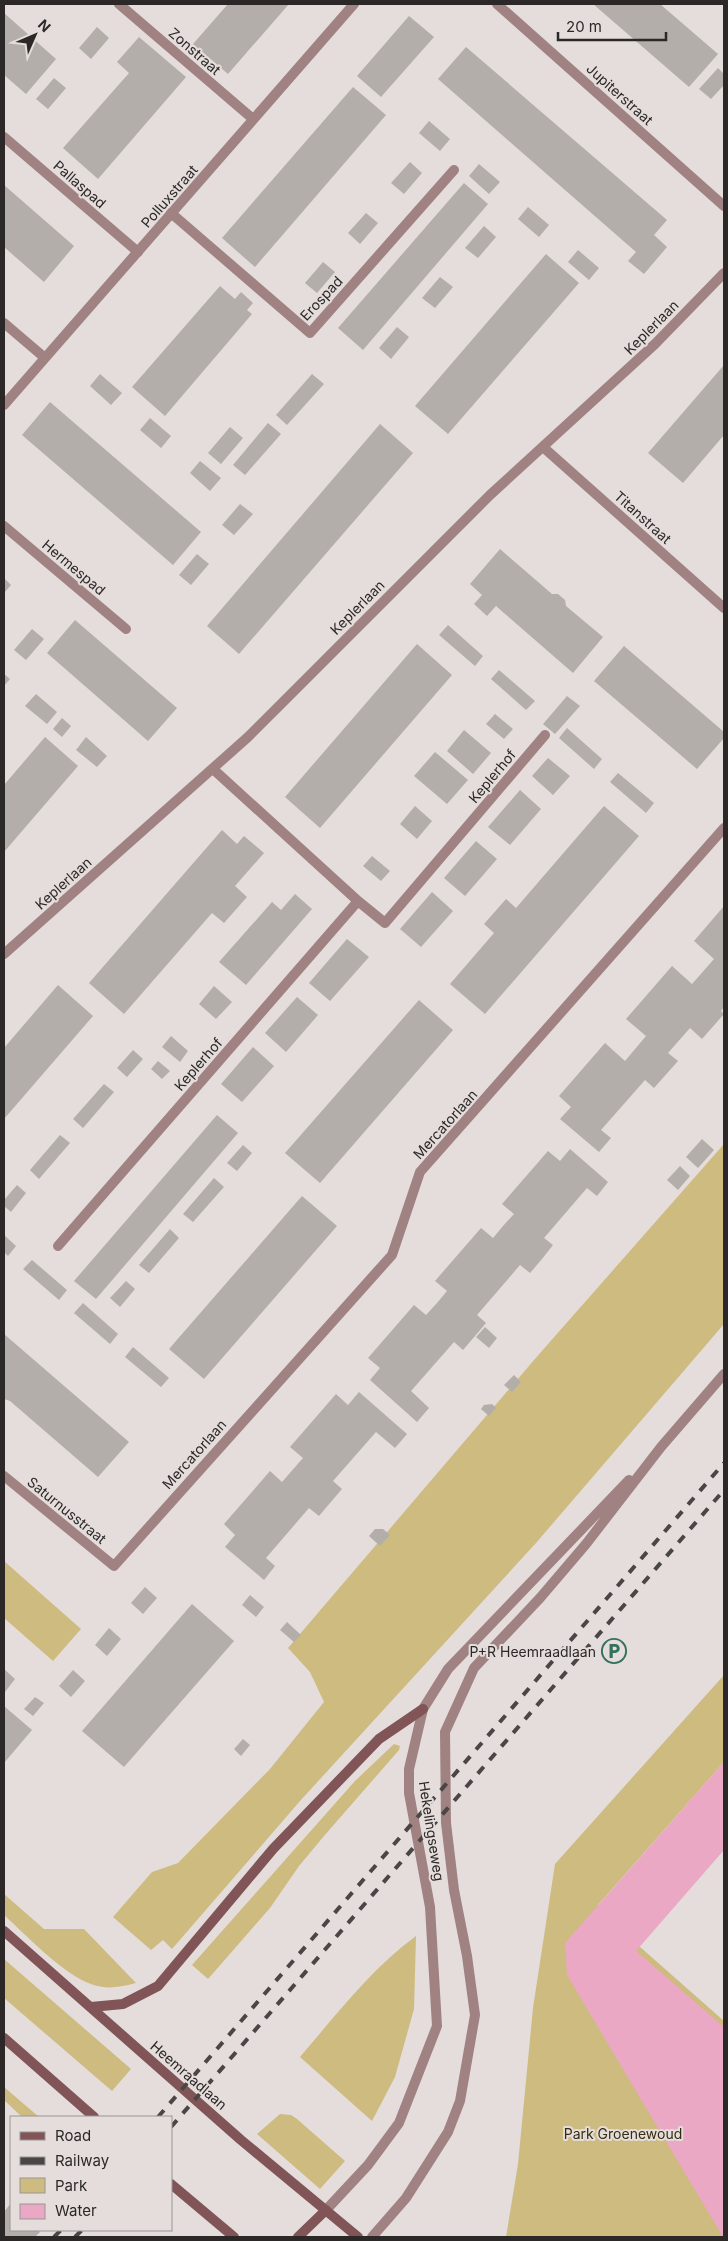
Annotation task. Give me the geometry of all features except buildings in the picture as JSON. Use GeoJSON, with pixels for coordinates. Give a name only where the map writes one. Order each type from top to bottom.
{"type":"FeatureCollection","features":[{"type":"Feature","properties":{"kind":"main road"},"geometry":{"type":"LineString","coordinates":[[91,2007],[122,2004],[158,1986],[273,1849],[379,1740],[423,1709]]}},
{"type":"Feature","properties":{"kind":"main road","name":"Heemraadlaan"},"geometry":{"type":"LineString","coordinates":[[4,1932],[241,2140],[358,2237]]}},
{"type":"Feature","properties":{"kind":"main road"},"geometry":{"type":"LineString","coordinates":[[4,2038],[93,2116]]}},
{"type":"Feature","properties":{"kind":"main road"},"geometry":{"type":"LineString","coordinates":[[172,2185],[234,2237]]}},
{"type":"Feature","properties":{"kind":"main road","name":"Hekelingseweg"},"geometry":{"type":"LineString","coordinates":[[298,2237],[326,2210]]}},
{"type":"Feature","properties":{"kind":"street","name":"Zonstraat"},"geometry":{"type":"LineString","coordinates":[[119,4],[253,119]]}},
{"type":"Feature","properties":{"kind":"street","name":"Polluxstraat"},"geometry":{"type":"LineString","coordinates":[[4,405],[354,4]]}},
{"type":"Feature","properties":{"kind":"street","name":"Jupiterstraat"},"geometry":{"type":"LineString","coordinates":[[497,4],[724,206]]}},
{"type":"Feature","properties":{"kind":"street","name":"Pallaspad"},"geometry":{"type":"LineString","coordinates":[[4,137],[138,252]]}},
{"type":"Feature","properties":{"kind":"street","name":"Erospad"},"geometry":{"type":"LineString","coordinates":[[172,213],[310,333],[454,170]]}},
{"type":"Feature","properties":{"kind":"street","name":"Keplerlaan"},"geometry":{"type":"LineString","coordinates":[[4,954],[248,737],[483,502],[655,344],[724,273]]}},
{"type":"Feature","properties":{"kind":"street"},"geometry":{"type":"LineString","coordinates":[[4,323],[45,358]]}},
{"type":"Feature","properties":{"kind":"street","name":"Titanstraat"},"geometry":{"type":"LineString","coordinates":[[543,447],[724,608]]}},
{"type":"Feature","properties":{"kind":"street","name":"Hermespad"},"geometry":{"type":"LineString","coordinates":[[4,526],[126,630]]}},
{"type":"Feature","properties":{"kind":"street","name":"Keplerhof"},"geometry":{"type":"LineString","coordinates":[[213,769],[358,901],[385,923],[545,735]]}},
{"type":"Feature","properties":{"kind":"street","name":"Mercatorlaan"},"geometry":{"type":"LineString","coordinates":[[114,1566],[392,1255],[420,1172],[724,828]]}},
{"type":"Feature","properties":{"kind":"street","name":"Keplerhof"},"geometry":{"type":"LineString","coordinates":[[58,1246],[358,901]]}},
{"type":"Feature","properties":{"kind":"street","name":"Hekelingseweg"},"geometry":{"type":"LineString","coordinates":[[326,2210],[368,2165],[399,2123],[437,2026],[430,1906],[409,1793],[409,1769],[423,1709],[448,1669],[661,1447],[724,1374]]}},
{"type":"Feature","properties":{"kind":"street","name":"Hekelingseweg"},"geometry":{"type":"LineString","coordinates":[[372,2237],[406,2198],[448,2132],[460,2101],[475,2015],[467,1956],[454,1890],[446,1823],[444,1780],[445,1732],[474,1668],[540,1598],[586,1544],[661,1447]]}},
{"type":"Feature","properties":{"kind":"street","name":"Saturnusstraat"},"geometry":{"type":"LineString","coordinates":[[4,1476],[114,1566]]}},
{"type":"Feature","properties":{"kind":"green space"},"geometry":{"type":"Polygon","coordinates":[[[724,1144],[724,1324],[536,1543],[300,1801],[172,1949],[163,1940],[151,1950],[113,1917],[152,1872],[178,1863],[270,1769],[324,1702],[310,1672],[288,1648],[534,1360],[724,1144]]]}},
{"type":"Feature","properties":{"kind":"green space"},"geometry":{"type":"Polygon","coordinates":[[[4,1561],[81,1629],[53,1661],[4,1618],[4,1561]]]}},
{"type":"Feature","properties":{"kind":"green space","name":"Park Groenewoud"},"geometry":{"type":"Polygon","coordinates":[[[724,1675],[724,1762],[598,1905],[639,1946],[724,2021],[724,2237],[506,2237],[518,2164],[533,2008],[555,1864],[724,1675]]]}},
{"type":"Feature","properties":{"kind":"green space"},"geometry":{"type":"Polygon","coordinates":[[[394,1744],[400,1746],[399,1750],[324,1836],[299,1866],[270,1908],[208,1979],[192,1965],[355,1781],[394,1744]]]}},
{"type":"Feature","properties":{"kind":"green space"},"geometry":{"type":"Polygon","coordinates":[[[4,1894],[44,1929],[84,1929],[136,1983],[119,1987],[102,1987],[80,1979],[69,1972],[46,1954],[4,1915],[4,1894]]]}},
{"type":"Feature","properties":{"kind":"green space"},"geometry":{"type":"Polygon","coordinates":[[[416,1936],[414,2009],[395,2077],[372,2121],[300,2057],[369,1978],[416,1936]]]}},
{"type":"Feature","properties":{"kind":"green space"},"geometry":{"type":"Polygon","coordinates":[[[4,1959],[131,2069],[112,2091],[4,1998],[4,1959]]]}},
{"type":"Feature","properties":{"kind":"green space"},"geometry":{"type":"Polygon","coordinates":[[[4,2087],[38,2116],[21,2116],[4,2100],[4,2087]]]}},
{"type":"Feature","properties":{"kind":"green space"},"geometry":{"type":"Polygon","coordinates":[[[280,2114],[291,2115],[297,2119],[345,2161],[320,2189],[257,2134],[280,2114]]]}},
{"type":"Feature","properties":{"kind":"water"},"geometry":{"type":"Polygon","coordinates":[[[724,1762],[724,1850],[636,1951],[724,2027],[723,2237],[567,1975],[565,1943],[724,1762]]]}},
{"type":"Feature","properties":{"kind":"railway"},"geometry":{"type":"LineString","coordinates":[[159,2116],[724,1463]]}},
{"type":"Feature","properties":{"kind":"railway"},"geometry":{"type":"LineString","coordinates":[[172,2126],[724,1490]]}},
{"type":"Feature","properties":{"kind":"railway"},"geometry":{"type":"LineString","coordinates":[[54,2237],[60,2231]]}},
{"type":"Feature","properties":{"kind":"railway"},"geometry":{"type":"LineString","coordinates":[[75,2237],[81,2231]]}},
{"type":"Feature","properties":{"kind":"place","name":"P+R Heemraadlaan"},"geometry":{"type":"Point","coordinates":[614,1651]}}]}
